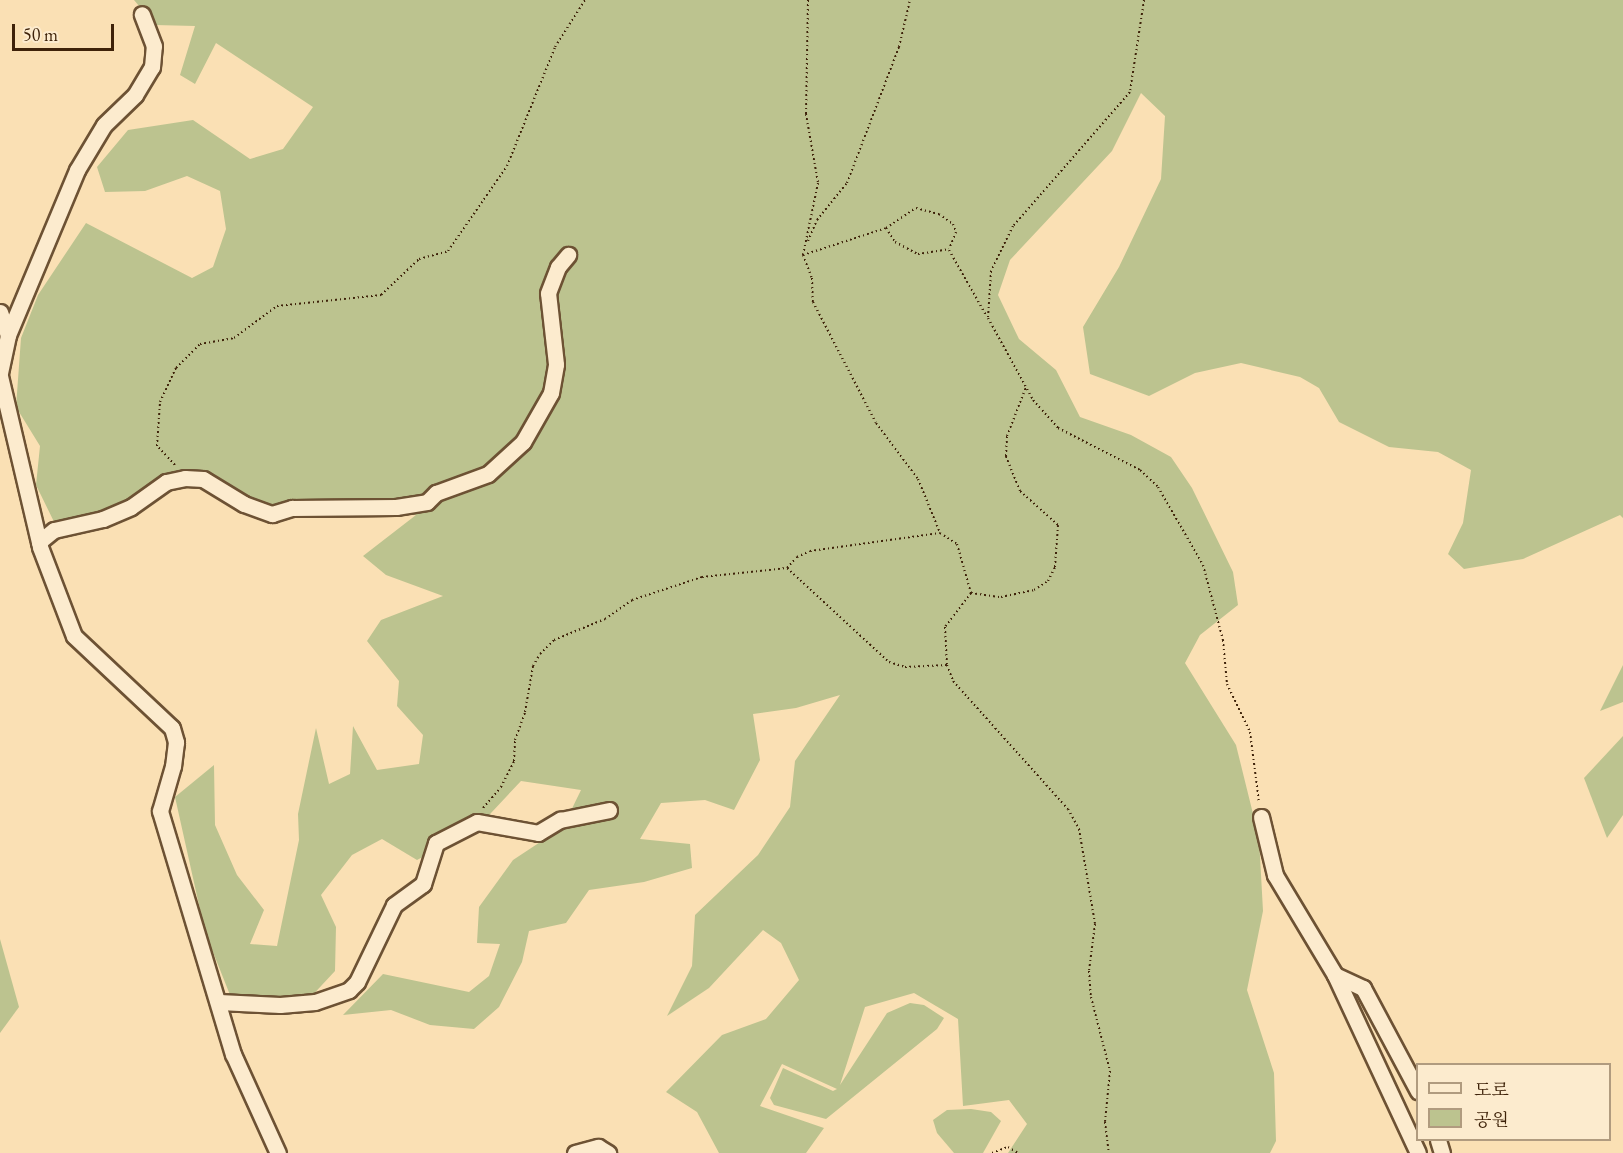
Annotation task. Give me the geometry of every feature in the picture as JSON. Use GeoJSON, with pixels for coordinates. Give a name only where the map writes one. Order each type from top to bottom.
{"type":"FeatureCollection","features":[{"type":"Feature","properties":{"kind":"street"},"geometry":{"type":"LineString","coordinates":[[142,14],[154,46],[152,67],[135,95],[104,124],[77,170],[8,335],[0,374],[39,542],[74,636],[172,728],[176,742],[173,766],[160,811],[233,1053],[278,1153]]}},
{"type":"Feature","properties":{"kind":"street"},"geometry":{"type":"LineString","coordinates":[[39,542],[54,530],[103,519],[131,507],[145,494],[180,479],[203,479],[244,504],[272,514],[292,508],[386,507],[427,502],[436,493],[489,474],[523,442],[551,393],[556,364],[548,293],[558,267],[568,255]]}},
{"type":"Feature","properties":{"kind":"street"},"geometry":{"type":"LineString","coordinates":[[0,312],[8,335]]}},
{"type":"Feature","properties":{"kind":"street"},"geometry":{"type":"LineString","coordinates":[[219,1002],[280,1005],[315,1002],[349,990],[357,982],[393,905],[423,884],[436,843],[477,822],[538,832],[560,820],[609,810]]}},
{"type":"Feature","properties":{"kind":"street"},"geometry":{"type":"LineString","coordinates":[[1261,817],[1275,875],[1335,975],[1412,1133],[1418,1153]]}},
{"type":"Feature","properties":{"kind":"street"},"geometry":{"type":"LineString","coordinates":[[1335,975],[1362,988],[1416,1087]]}},
{"type":"Feature","properties":{"kind":"street"},"geometry":{"type":"LineString","coordinates":[[575,1153],[598,1147],[608,1153]]}},
{"type":"Feature","properties":{"kind":"path"},"geometry":{"type":"LineString","coordinates":[[180,479],[173,459],[159,450],[156,438],[159,402],[176,368],[200,344],[234,338],[277,306],[381,295],[419,259],[448,252],[507,166],[555,47],[585,0]]}},
{"type":"Feature","properties":{"kind":"path"},"geometry":{"type":"LineString","coordinates":[[808,0],[806,114],[818,183],[803,255],[812,278],[813,302],[876,423],[918,479],[940,533],[957,544],[971,593]]}},
{"type":"Feature","properties":{"kind":"path"},"geometry":{"type":"LineString","coordinates":[[803,255],[817,220],[847,183],[899,47],[910,0]]}},
{"type":"Feature","properties":{"kind":"path"},"geometry":{"type":"LineString","coordinates":[[988,318],[991,271],[1013,226],[1130,92],[1144,0]]}},
{"type":"Feature","properties":{"kind":"path"},"geometry":{"type":"LineString","coordinates":[[803,255],[886,228],[912,209],[939,214],[955,228],[949,249],[1026,387],[1058,428],[1140,470],[1158,487],[1203,566],[1223,640],[1227,684],[1251,732],[1261,817]]}},
{"type":"Feature","properties":{"kind":"path"},"geometry":{"type":"LineString","coordinates":[[886,228],[895,242],[918,254],[949,249]]}},
{"type":"Feature","properties":{"kind":"path"},"geometry":{"type":"LineString","coordinates":[[971,593],[1001,597],[1034,590],[1048,581],[1055,567],[1058,525],[1020,491],[1006,456],[1007,436],[1026,387]]}},
{"type":"Feature","properties":{"kind":"path"},"geometry":{"type":"LineString","coordinates":[[482,810],[511,769],[532,666],[554,640],[605,619],[632,600],[691,580],[787,568],[797,556],[810,551],[940,533]]}},
{"type":"Feature","properties":{"kind":"path"},"geometry":{"type":"LineString","coordinates":[[787,568],[889,662],[905,667],[947,665]]}},
{"type":"Feature","properties":{"kind":"path"},"geometry":{"type":"LineString","coordinates":[[971,593],[945,627],[947,665],[959,691],[1068,809],[1079,829],[1095,924],[1089,971],[1090,997],[1110,1071],[1105,1122],[1109,1153]]}},
{"type":"Feature","properties":{"kind":"path"},"geometry":{"type":"LineString","coordinates":[[992,1153],[1008,1147],[1018,1153]]}},
{"type":"Feature","properties":{"kind":"green space"},"geometry":{"type":"Polygon","coordinates":[[[134,0],[1623,0],[1623,518],[1620,515],[1523,559],[1464,569],[1448,554],[1463,523],[1471,470],[1438,452],[1389,447],[1339,422],[1319,388],[1300,377],[1241,363],[1195,373],[1149,396],[1090,374],[1083,327],[1119,267],[1161,179],[1165,116],[1141,93],[1112,151],[1010,260],[998,295],[1019,339],[1056,370],[1080,417],[1131,435],[1171,457],[1192,488],[1233,572],[1238,605],[1200,635],[1185,663],[1236,745],[1259,838],[1263,911],[1247,990],[1274,1073],[1276,1141],[1270,1153],[1008,1153],[1027,1124],[1009,1100],[963,1106],[958,1019],[914,993],[865,1007],[840,1085],[887,1013],[910,1003],[924,1005],[944,1018],[937,1029],[826,1119],[774,1105],[770,1098],[783,1068],[833,1091],[837,1089],[782,1064],[760,1106],[824,1128],[806,1153],[719,1153],[697,1112],[666,1092],[722,1035],[766,1019],[799,980],[781,943],[763,930],[709,988],[667,1016],[692,966],[695,915],[758,855],[790,807],[795,761],[840,695],[796,708],[753,714],[760,760],[734,810],[705,800],[661,803],[640,839],[690,844],[692,868],[644,882],[589,890],[566,923],[529,931],[522,962],[499,1007],[474,1029],[430,1025],[391,1010],[343,1015],[383,974],[469,992],[489,976],[500,944],[477,943],[479,907],[513,860],[563,827],[581,790],[521,781],[476,829],[417,860],[382,839],[352,855],[321,895],[336,927],[335,971],[308,1000],[234,1005],[205,932],[175,797],[214,765],[215,825],[237,875],[264,910],[250,944],[277,946],[299,840],[298,814],[316,728],[329,784],[350,774],[353,726],[377,770],[419,764],[423,735],[397,706],[399,681],[367,641],[381,620],[443,596],[386,575],[363,556],[416,515],[351,506],[287,509],[241,495],[197,472],[173,481],[138,509],[105,527],[59,532],[36,485],[40,446],[16,407],[21,338],[38,295],[86,223],[192,278],[213,267],[226,229],[220,191],[187,176],[145,191],[105,192],[97,167],[128,130],[193,120],[250,159],[283,149],[313,107],[216,43],[195,84],[180,75],[195,26],[155,25],[134,0]]]}},
{"type":"Feature","properties":{"kind":"green space"},"geometry":{"type":"Polygon","coordinates":[[[1623,665],[1623,702],[1600,711],[1623,665]]]}},
{"type":"Feature","properties":{"kind":"green space"},"geometry":{"type":"Polygon","coordinates":[[[1623,736],[1623,815],[1607,838],[1584,778],[1623,736]]]}},
{"type":"Feature","properties":{"kind":"green space"},"geometry":{"type":"Polygon","coordinates":[[[0,939],[19,1007],[0,1033],[0,939]]]}},
{"type":"Feature","properties":{"kind":"green space"},"geometry":{"type":"Polygon","coordinates":[[[971,1109],[991,1112],[1001,1121],[983,1153],[954,1153],[937,1133],[933,1120],[947,1110],[971,1109]]]}}]}
